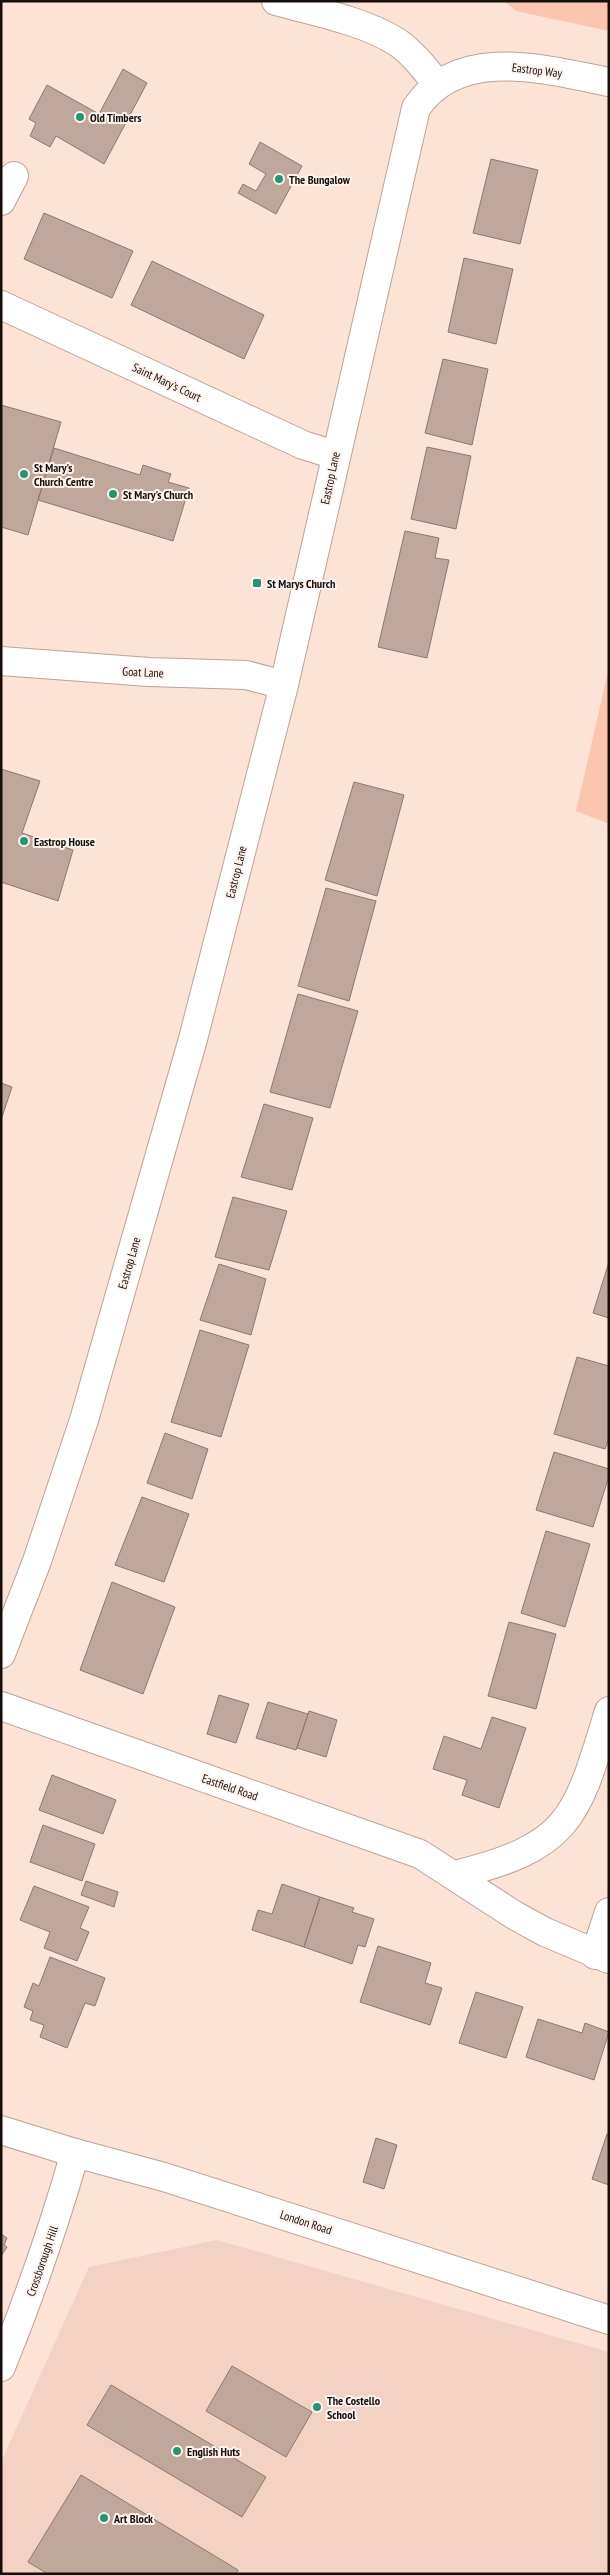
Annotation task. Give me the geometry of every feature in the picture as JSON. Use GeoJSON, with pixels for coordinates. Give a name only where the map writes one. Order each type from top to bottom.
{"type":"FeatureCollection","features":[{"type":"Feature","properties":{"kind":"street"},"geometry":{"type":"LineString","coordinates":[[276,1],[331,16],[375,31],[397,43],[417,59],[437,84]]}},
{"type":"Feature","properties":{"kind":"street","name":"Eastrop Way"},"geometry":{"type":"LineString","coordinates":[[437,84],[465,72],[492,67],[519,66],[609,82]]}},
{"type":"Feature","properties":{"kind":"street","name":"Eastrop Lane"},"geometry":{"type":"LineString","coordinates":[[1,1654],[37,1561],[84,1420],[193,1040],[284,685],[335,454],[416,108],[426,94],[437,84]]}},
{"type":"Feature","properties":{"kind":"street"},"geometry":{"type":"LineString","coordinates":[[1,201],[14,176]]}},
{"type":"Feature","properties":{"kind":"street","name":"Saint Mary's Court"},"geometry":{"type":"LineString","coordinates":[[1,305],[303,445],[335,454]]}},
{"type":"Feature","properties":{"kind":"street","name":"Goat Lane"},"geometry":{"type":"LineString","coordinates":[[1,662],[148,672],[246,676],[284,685]]}},
{"type":"Feature","properties":{"kind":"street","name":"Eastfield Road"},"geometry":{"type":"LineString","coordinates":[[1,1706],[420,1854],[514,1915],[602,1957],[609,1912]]}},
{"type":"Feature","properties":{"kind":"street"},"geometry":{"type":"LineString","coordinates":[[454,1875],[507,1861],[550,1837],[599,1781],[609,1711]]}},
{"type":"Feature","properties":{"kind":"street","name":"London Road"},"geometry":{"type":"LineString","coordinates":[[1,2130],[74,2153],[164,2176],[609,2320]]}},
{"type":"Feature","properties":{"kind":"street","name":"Crossborough Hill"},"geometry":{"type":"LineString","coordinates":[[1,2367],[50,2241],[74,2153]]}},
{"type":"Feature","properties":{"kind":"shaded area"},"geometry":{"type":"Polygon","coordinates":[[[504,1],[609,1],[609,31],[516,11],[504,1]]]}},
{"type":"Feature","properties":{"kind":"shaded area"},"geometry":{"type":"Polygon","coordinates":[[[609,668],[609,824],[576,811],[609,668]]]}},
{"type":"Feature","properties":{"kind":"shaded area","name":"The Costello School"},"geometry":{"type":"Polygon","coordinates":[[[217,2240],[609,2352],[609,2574],[1,2574],[1,2462],[89,2267],[217,2240]]]}},
{"type":"Feature","properties":{"kind":"building","name":"Old Timbers"},"geometry":{"type":"Polygon","coordinates":[[[123,69],[147,83],[104,164],[56,136],[50,147],[30,136],[36,123],[29,119],[47,85],[99,114],[123,69]]]}},
{"type":"Feature","properties":{"kind":"building","name":"The Bungalow"},"geometry":{"type":"Polygon","coordinates":[[[260,142],[302,166],[276,214],[238,193],[243,184],[256,191],[266,174],[249,164],[260,142]]]}},
{"type":"Feature","properties":{"kind":"building"},"geometry":{"type":"Polygon","coordinates":[[[491,159],[538,170],[520,244],[473,233],[491,159]]]}},
{"type":"Feature","properties":{"kind":"building"},"geometry":{"type":"Polygon","coordinates":[[[44,213],[133,251],[112,298],[24,259],[44,213]]]}},
{"type":"Feature","properties":{"kind":"building"},"geometry":{"type":"Polygon","coordinates":[[[464,258],[513,269],[496,344],[448,332],[464,258]]]}},
{"type":"Feature","properties":{"kind":"building"},"geometry":{"type":"Polygon","coordinates":[[[152,261],[264,315],[244,359],[131,305],[152,261]]]}},
{"type":"Feature","properties":{"kind":"building"},"geometry":{"type":"Polygon","coordinates":[[[443,359],[488,369],[472,445],[425,433],[443,359]]]}},
{"type":"Feature","properties":{"kind":"building","name":"St Mary's Church Centre"},"geometry":{"type":"Polygon","coordinates":[[[1,405],[61,422],[28,535],[1,527],[1,405]]]}},
{"type":"Feature","properties":{"kind":"building"},"geometry":{"type":"Polygon","coordinates":[[[427,447],[471,456],[456,529],[411,519],[427,447]]]}},
{"type":"Feature","properties":{"kind":"building","name":"St Mary's Church"},"geometry":{"type":"Polygon","coordinates":[[[54,448],[140,475],[143,465],[171,474],[168,482],[189,488],[173,541],[38,500],[54,448]]]}},
{"type":"Feature","properties":{"kind":"building"},"geometry":{"type":"Polygon","coordinates":[[[405,531],[439,538],[435,558],[449,560],[427,658],[378,647],[405,531]]]}},
{"type":"Feature","properties":{"kind":"building","name":"Eastrop House"},"geometry":{"type":"Polygon","coordinates":[[[1,769],[40,781],[22,833],[73,850],[58,901],[1,882],[1,769]]]}},
{"type":"Feature","properties":{"kind":"building"},"geometry":{"type":"Polygon","coordinates":[[[354,782],[404,795],[377,896],[325,880],[354,782]]]}},
{"type":"Feature","properties":{"kind":"building"},"geometry":{"type":"Polygon","coordinates":[[[326,888],[376,901],[349,1001],[298,986],[326,888]]]}},
{"type":"Feature","properties":{"kind":"building"},"geometry":{"type":"Polygon","coordinates":[[[298,994],[358,1011],[330,1108],[270,1092],[298,994]]]}},
{"type":"Feature","properties":{"kind":"building"},"geometry":{"type":"Polygon","coordinates":[[[1,1083],[12,1087],[1,1120],[1,1083]]]}},
{"type":"Feature","properties":{"kind":"building"},"geometry":{"type":"Polygon","coordinates":[[[264,1104],[313,1118],[292,1190],[241,1177],[264,1104]]]}},
{"type":"Feature","properties":{"kind":"building"},"geometry":{"type":"Polygon","coordinates":[[[233,1197],[287,1211],[269,1270],[215,1257],[233,1197]]]}},
{"type":"Feature","properties":{"kind":"building"},"geometry":{"type":"Polygon","coordinates":[[[609,1262],[609,1318],[593,1313],[609,1262]]]}},
{"type":"Feature","properties":{"kind":"building"},"geometry":{"type":"Polygon","coordinates":[[[219,1264],[266,1279],[251,1335],[200,1320],[219,1264]]]}},
{"type":"Feature","properties":{"kind":"building"},"geometry":{"type":"Polygon","coordinates":[[[200,1330],[249,1345],[221,1437],[171,1422],[200,1330]]]}},
{"type":"Feature","properties":{"kind":"building"},"geometry":{"type":"Polygon","coordinates":[[[577,1357],[609,1366],[609,1438],[605,1449],[554,1434],[577,1357]]]}},
{"type":"Feature","properties":{"kind":"building"},"geometry":{"type":"Polygon","coordinates":[[[165,1433],[208,1449],[192,1499],[147,1483],[165,1433]]]}},
{"type":"Feature","properties":{"kind":"building"},"geometry":{"type":"Polygon","coordinates":[[[554,1452],[609,1469],[609,1476],[593,1527],[536,1510],[554,1452]]]}},
{"type":"Feature","properties":{"kind":"building"},"geometry":{"type":"Polygon","coordinates":[[[142,1497],[189,1514],[164,1582],[115,1565],[142,1497]]]}},
{"type":"Feature","properties":{"kind":"building"},"geometry":{"type":"Polygon","coordinates":[[[546,1531],[590,1544],[565,1627],[521,1613],[546,1531]]]}},
{"type":"Feature","properties":{"kind":"building"},"geometry":{"type":"Polygon","coordinates":[[[112,1582],[175,1607],[143,1694],[80,1670],[112,1582]]]}},
{"type":"Feature","properties":{"kind":"building"},"geometry":{"type":"Polygon","coordinates":[[[509,1622],[556,1634],[536,1709],[488,1696],[509,1622]]]}},
{"type":"Feature","properties":{"kind":"building"},"geometry":{"type":"Polygon","coordinates":[[[219,1695],[249,1704],[236,1743],[207,1734],[219,1695]]]}},
{"type":"Feature","properties":{"kind":"building"},"geometry":{"type":"Polygon","coordinates":[[[268,1702],[308,1714],[296,1750],[256,1738],[268,1702]]]}},
{"type":"Feature","properties":{"kind":"building"},"geometry":{"type":"Polygon","coordinates":[[[309,1711],[337,1720],[326,1757],[297,1748],[309,1711]]]}},
{"type":"Feature","properties":{"kind":"building"},"geometry":{"type":"Polygon","coordinates":[[[492,1717],[526,1728],[499,1808],[462,1795],[467,1780],[433,1769],[444,1736],[481,1749],[492,1717]]]}},
{"type":"Feature","properties":{"kind":"building"},"geometry":{"type":"Polygon","coordinates":[[[52,1775],[116,1800],[103,1834],[39,1810],[52,1775]]]}},
{"type":"Feature","properties":{"kind":"building"},"geometry":{"type":"Polygon","coordinates":[[[43,1825],[95,1844],[82,1881],[30,1862],[43,1825]]]}},
{"type":"Feature","properties":{"kind":"building"},"geometry":{"type":"Polygon","coordinates":[[[86,1881],[118,1892],[114,1907],[81,1895],[86,1881]]]}},
{"type":"Feature","properties":{"kind":"building"},"geometry":{"type":"Polygon","coordinates":[[[282,1884],[320,1897],[304,1947],[252,1930],[258,1910],[272,1914],[282,1884]]]}},
{"type":"Feature","properties":{"kind":"building"},"geometry":{"type":"Polygon","coordinates":[[[34,1886],[89,1907],[80,1928],[89,1932],[77,1961],[44,1948],[50,1932],[20,1920],[34,1886]]]}},
{"type":"Feature","properties":{"kind":"building"},"geometry":{"type":"Polygon","coordinates":[[[320,1897],[354,1908],[352,1912],[374,1919],[365,1947],[358,1945],[352,1964],[304,1947],[320,1897]]]}},
{"type":"Feature","properties":{"kind":"building"},"geometry":{"type":"Polygon","coordinates":[[[378,1946],[431,1963],[425,1983],[442,1988],[430,2025],[360,2002],[378,1946]]]}},
{"type":"Feature","properties":{"kind":"building"},"geometry":{"type":"Polygon","coordinates":[[[50,1957],[105,1978],[95,2006],[85,2003],[67,2048],[40,2037],[44,2025],[30,2020],[33,2011],[24,2007],[33,1983],[39,1986],[50,1957]]]}},
{"type":"Feature","properties":{"kind":"building"},"geometry":{"type":"Polygon","coordinates":[[[476,1992],[523,2007],[506,2058],[459,2043],[476,1992]]]}},
{"type":"Feature","properties":{"kind":"building"},"geometry":{"type":"Polygon","coordinates":[[[538,2019],[582,2033],[585,2023],[609,2032],[594,2080],[526,2057],[538,2019]]]}},
{"type":"Feature","properties":{"kind":"building"},"geometry":{"type":"Polygon","coordinates":[[[607,2134],[609,2134],[609,2185],[592,2179],[607,2134]]]}},
{"type":"Feature","properties":{"kind":"building"},"geometry":{"type":"Polygon","coordinates":[[[376,2138],[397,2145],[384,2189],[363,2182],[376,2138]]]}},
{"type":"Feature","properties":{"kind":"building"},"geometry":{"type":"Polygon","coordinates":[[[1,2234],[7,2238],[4,2245],[7,2247],[1,2256],[1,2234]]]}},
{"type":"Feature","properties":{"kind":"building"},"geometry":{"type":"Polygon","coordinates":[[[232,2366],[312,2412],[286,2457],[206,2411],[232,2366]]]}},
{"type":"Feature","properties":{"kind":"building","name":"English Huts"},"geometry":{"type":"Polygon","coordinates":[[[111,2385],[266,2477],[242,2517],[87,2425],[111,2385]]]}},
{"type":"Feature","properties":{"kind":"building","name":"Art Block"},"geometry":{"type":"Polygon","coordinates":[[[81,2475],[238,2570],[236,2574],[48,2574],[28,2562],[81,2475]]]}},
{"type":"Feature","properties":{"kind":"place","name":"Old Timbers"},"geometry":{"type":"Point","coordinates":[80,117]}},
{"type":"Feature","properties":{"kind":"place","name":"The Bungalow"},"geometry":{"type":"Point","coordinates":[279,179]}},
{"type":"Feature","properties":{"kind":"place","name":"St Mary's Church Centre"},"geometry":{"type":"Point","coordinates":[24,474]}},
{"type":"Feature","properties":{"kind":"place","name":"St Mary's Church"},"geometry":{"type":"Point","coordinates":[113,494]}},
{"type":"Feature","properties":{"kind":"place","name":"St Marys Church"},"geometry":{"type":"Point","coordinates":[257,583]}},
{"type":"Feature","properties":{"kind":"place","name":"Eastrop House"},"geometry":{"type":"Point","coordinates":[24,841]}},
{"type":"Feature","properties":{"kind":"place","name":"The Costello School"},"geometry":{"type":"Point","coordinates":[317,2407]}},
{"type":"Feature","properties":{"kind":"place","name":"English Huts"},"geometry":{"type":"Point","coordinates":[177,2451]}},
{"type":"Feature","properties":{"kind":"place","name":"Art Block"},"geometry":{"type":"Point","coordinates":[104,2518]}}]}
